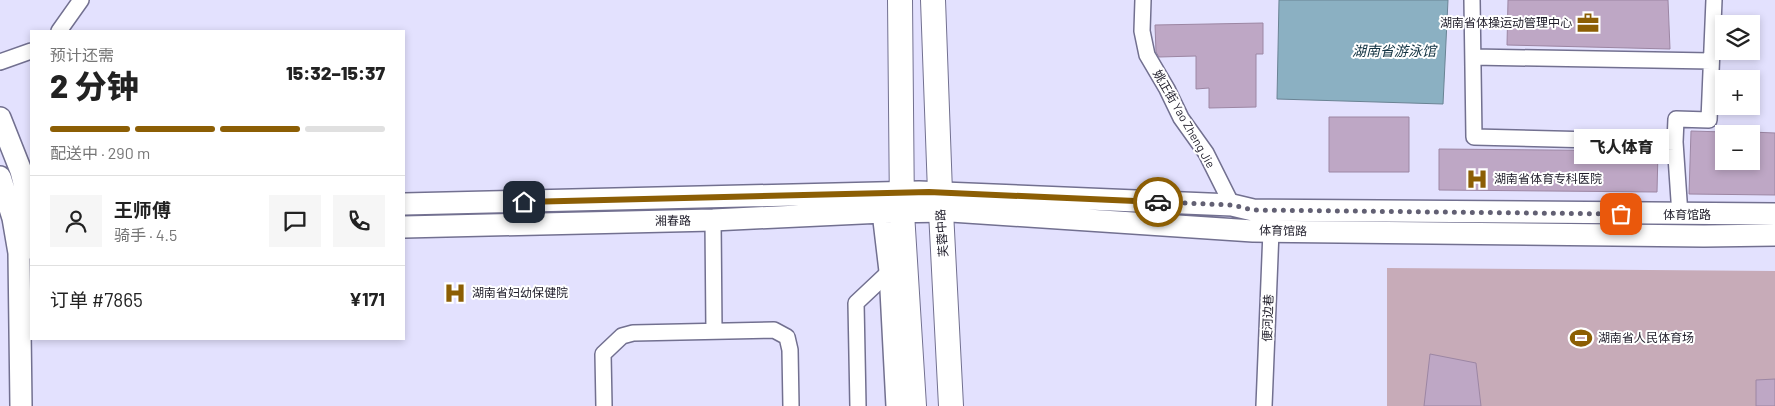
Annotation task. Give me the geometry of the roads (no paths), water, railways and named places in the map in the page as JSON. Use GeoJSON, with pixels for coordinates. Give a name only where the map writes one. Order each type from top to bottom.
{"type":"FeatureCollection","features":[{"type":"Feature","properties":{"kind":"main road"},"geometry":{"type":"LineString","coordinates":[[900,0],[896,206],[903,239],[914,406]]}},
{"type":"Feature","properties":{"kind":"main road","name":"芙蓉中路"},"geometry":{"type":"LineString","coordinates":[[933,0],[944,205],[950,406]]}},
{"type":"Feature","properties":{"kind":"main road"},"geometry":{"type":"LineString","coordinates":[[890,271],[903,239]]}},
{"type":"Feature","properties":{"kind":"street"},"geometry":{"type":"LineString","coordinates":[[60,30],[81,0]]}},
{"type":"Feature","properties":{"kind":"street","name":"姚正街 Yao Zheng Jie"},"geometry":{"type":"LineString","coordinates":[[1143,0],[1142,31],[1147,55],[1181,118],[1206,153],[1232,205]]}},
{"type":"Feature","properties":{"kind":"street"},"geometry":{"type":"LineString","coordinates":[[1472,0],[1474,137],[1675,142]]}},
{"type":"Feature","properties":{"kind":"street"},"geometry":{"type":"LineString","coordinates":[[1680,215],[1675,142],[1676,119],[1709,120],[1714,0]]}},
{"type":"Feature","properties":{"kind":"street"},"geometry":{"type":"LineString","coordinates":[[0,62],[30,51]]}},
{"type":"Feature","properties":{"kind":"street"},"geometry":{"type":"LineString","coordinates":[[1473,56],[1712,61]]}},
{"type":"Feature","properties":{"kind":"street"},"geometry":{"type":"LineString","coordinates":[[0,118],[17,160],[27,195],[18,213],[21,406]]}},
{"type":"Feature","properties":{"kind":"street"},"geometry":{"type":"LineString","coordinates":[[17,160],[30,175]]}},
{"type":"Feature","properties":{"kind":"street"},"geometry":{"type":"LineString","coordinates":[[0,177],[18,213]]}},
{"type":"Feature","properties":{"kind":"street","name":"湘春路"},"geometry":{"type":"LineString","coordinates":[[405,204],[944,205]]}},
{"type":"Feature","properties":{"kind":"street","name":"体育馆路"},"geometry":{"type":"LineString","coordinates":[[944,205],[1232,205],[1253,210],[1680,215],[1775,214]]}},
{"type":"Feature","properties":{"kind":"street","name":"体育馆路"},"geometry":{"type":"LineString","coordinates":[[944,205],[1271,231],[1704,236],[1775,235]]}},
{"type":"Feature","properties":{"kind":"street","name":"芙蓉中路"},"geometry":{"type":"LineString","coordinates":[[944,205],[962,406]]}},
{"type":"Feature","properties":{"kind":"street"},"geometry":{"type":"LineString","coordinates":[[896,206],[890,271],[898,406]]}},
{"type":"Feature","properties":{"kind":"street","name":"湘春路"},"geometry":{"type":"LineString","coordinates":[[405,227],[713,220],[896,206]]}},
{"type":"Feature","properties":{"kind":"street"},"geometry":{"type":"LineString","coordinates":[[713,220],[714,331]]}},
{"type":"Feature","properties":{"kind":"street","name":"便河边巷"},"geometry":{"type":"LineString","coordinates":[[1264,406],[1271,231]]}},
{"type":"Feature","properties":{"kind":"street"},"geometry":{"type":"LineString","coordinates":[[858,406],[856,302],[890,271]]}},
{"type":"Feature","properties":{"kind":"street"},"geometry":{"type":"LineString","coordinates":[[604,406],[603,354],[622,336],[634,332],[774,330],[788,337],[791,406]]}},
{"type":"Feature","properties":{"kind":"street"},"geometry":{"type":"LineString","coordinates":[[33,340],[33,406]]}},
{"type":"Feature","properties":{"kind":"water","name":"湖南省游泳馆"},"geometry":{"type":"Polygon","coordinates":[[[1279,0],[1448,0],[1443,104],[1277,99],[1279,0]]]}},
{"type":"Feature","properties":{"kind":"place","name":"湖南省体操运动管理中心"},"geometry":{"type":"Point","coordinates":[1588,23]}},
{"type":"Feature","properties":{"kind":"place","name":"湖南省体育专科医院"},"geometry":{"type":"Point","coordinates":[1477,179]}},
{"type":"Feature","properties":{"kind":"place","name":"飞人体育"},"geometry":{"type":"Point","coordinates":[1621,214]}},
{"type":"Feature","properties":{"kind":"place","name":"湖南省妇幼保健院"},"geometry":{"type":"Point","coordinates":[455,293]}},
{"type":"Feature","properties":{"kind":"place","name":"湖南省人民体育场"},"geometry":{"type":"Point","coordinates":[1581,338]}}]}
